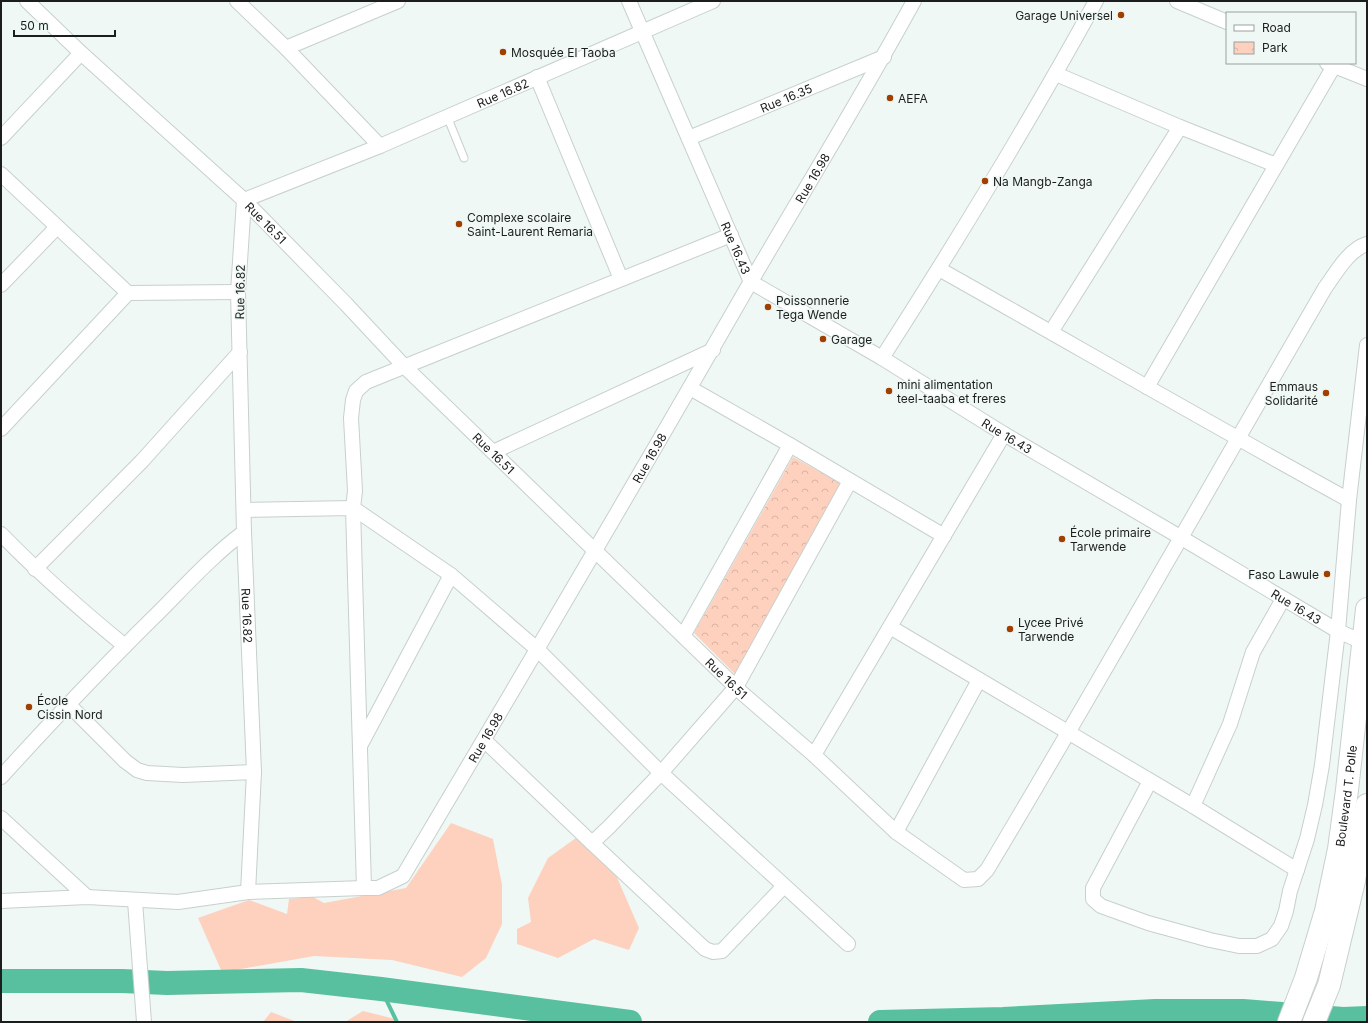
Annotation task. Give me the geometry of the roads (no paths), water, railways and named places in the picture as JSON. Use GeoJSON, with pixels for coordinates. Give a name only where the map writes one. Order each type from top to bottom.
{"type":"FeatureCollection","features":[{"type":"Feature","properties":{"kind":"highway","name":"Boulevard T. Polle"},"geometry":{"type":"LineString","coordinates":[[1289,1022],[1306,978],[1326,911],[1338,849],[1347,790],[1365,643],[1367,609]]}},
{"type":"Feature","properties":{"kind":"highway","name":"Boulevard T. Polle"},"geometry":{"type":"LineString","coordinates":[[1314,1022],[1329,985],[1354,881],[1367,805]]}},
{"type":"Feature","properties":{"kind":"street","name":"Rue 16.51"},"geometry":{"type":"LineString","coordinates":[[27,1],[81,53],[244,200],[346,304],[404,366],[736,687],[814,755],[896,832],[964,880],[978,879],[987,870],[1069,733]]}},
{"type":"Feature","properties":{"kind":"street"},"geometry":{"type":"LineString","coordinates":[[237,1],[286,48],[380,146]]}},
{"type":"Feature","properties":{"kind":"street"},"geometry":{"type":"LineString","coordinates":[[286,48],[398,1]]}},
{"type":"Feature","properties":{"kind":"street","name":"Rue 16.43"},"geometry":{"type":"LineString","coordinates":[[630,1],[751,282],[882,358],[1004,434],[1338,632],[1365,643]]}},
{"type":"Feature","properties":{"kind":"street","name":"Rue 16.82"},"geometry":{"type":"LineString","coordinates":[[248,892],[254,772],[244,532],[245,510],[238,292],[244,200],[380,146],[713,1]]}},
{"type":"Feature","properties":{"kind":"street","name":"Rue 16.98"},"geometry":{"type":"LineString","coordinates":[[1,901],[87,897],[135,901],[178,902],[248,892],[378,888],[403,876],[596,551],[751,282],[884,57],[914,1]]}},
{"type":"Feature","properties":{"kind":"street"},"geometry":{"type":"LineString","coordinates":[[882,358],[991,185],[1056,74],[1096,1]]}},
{"type":"Feature","properties":{"kind":"street"},"geometry":{"type":"LineString","coordinates":[[1177,1],[1226,22]]}},
{"type":"Feature","properties":{"kind":"street"},"geometry":{"type":"LineString","coordinates":[[1,138],[81,53]]}},
{"type":"Feature","properties":{"kind":"street","name":"Rue 16.35"},"geometry":{"type":"LineString","coordinates":[[689,138],[884,57]]}},
{"type":"Feature","properties":{"kind":"street"},"geometry":{"type":"LineString","coordinates":[[1147,387],[1276,165],[1331,64],[1367,79]]}},
{"type":"Feature","properties":{"kind":"street"},"geometry":{"type":"LineString","coordinates":[[1056,74],[1180,127],[1276,165]]}},
{"type":"Feature","properties":{"kind":"street"},"geometry":{"type":"LineString","coordinates":[[536,77],[621,279]]}},
{"type":"Feature","properties":{"kind":"street"},"geometry":{"type":"LineString","coordinates":[[1051,332],[1180,127]]}},
{"type":"Feature","properties":{"kind":"street"},"geometry":{"type":"LineString","coordinates":[[1,174],[128,293],[238,292]]}},
{"type":"Feature","properties":{"kind":"street"},"geometry":{"type":"LineString","coordinates":[[1,285],[57,227]]}},
{"type":"Feature","properties":{"kind":"street"},"geometry":{"type":"LineString","coordinates":[[364,888],[353,508],[355,492],[352,418],[353,400],[356,391],[366,382],[404,366],[731,235]]}},
{"type":"Feature","properties":{"kind":"street"},"geometry":{"type":"LineString","coordinates":[[1069,733],[1180,537],[1325,288],[1343,262],[1359,247],[1367,244]]}},
{"type":"Feature","properties":{"kind":"street"},"geometry":{"type":"LineString","coordinates":[[939,269],[1237,439],[1349,500]]}},
{"type":"Feature","properties":{"kind":"street"},"geometry":{"type":"LineString","coordinates":[[1,429],[128,293]]}},
{"type":"Feature","properties":{"kind":"street"},"geometry":{"type":"LineString","coordinates":[[1150,781],[1093,888],[1093,899],[1101,906],[1148,924],[1210,940],[1239,946],[1257,946],[1272,939],[1281,926],[1290,891],[1308,838],[1322,765],[1338,632],[1349,500],[1367,346]]}},
{"type":"Feature","properties":{"kind":"street"},"geometry":{"type":"LineString","coordinates":[[492,452],[713,350]]}},
{"type":"Feature","properties":{"kind":"street"},"geometry":{"type":"LineString","coordinates":[[35,569],[142,461],[240,352]]}},
{"type":"Feature","properties":{"kind":"street"},"geometry":{"type":"LineString","coordinates":[[690,388],[944,536]]}},
{"type":"Feature","properties":{"kind":"street"},"geometry":{"type":"LineString","coordinates":[[814,755],[1004,434]]}},
{"type":"Feature","properties":{"kind":"street"},"geometry":{"type":"LineString","coordinates":[[683,636],[790,445]]}},
{"type":"Feature","properties":{"kind":"street"},"geometry":{"type":"LineString","coordinates":[[592,843],[661,773],[736,687],[850,482]]}},
{"type":"Feature","properties":{"kind":"street"},"geometry":{"type":"LineString","coordinates":[[245,510],[353,508],[451,575],[538,650],[661,773],[848,944]]}},
{"type":"Feature","properties":{"kind":"street"},"geometry":{"type":"LineString","coordinates":[[1,777],[68,704],[125,646],[224,547],[244,532]]}},
{"type":"Feature","properties":{"kind":"street"},"geometry":{"type":"LineString","coordinates":[[1,534],[35,569],[79,609],[125,646]]}},
{"type":"Feature","properties":{"kind":"street"},"geometry":{"type":"LineString","coordinates":[[360,745],[451,575]]}},
{"type":"Feature","properties":{"kind":"street"},"geometry":{"type":"LineString","coordinates":[[1193,806],[1230,724],[1253,652],[1283,599]]}},
{"type":"Feature","properties":{"kind":"street"},"geometry":{"type":"LineString","coordinates":[[890,628],[1193,806],[1297,870]]}},
{"type":"Feature","properties":{"kind":"street"},"geometry":{"type":"LineString","coordinates":[[896,832],[979,680]]}},
{"type":"Feature","properties":{"kind":"street"},"geometry":{"type":"LineString","coordinates":[[68,704],[125,761],[137,770],[147,773],[183,775],[254,772]]}},
{"type":"Feature","properties":{"kind":"street"},"geometry":{"type":"LineString","coordinates":[[484,740],[705,949],[713,952],[722,950],[784,886]]}},
{"type":"Feature","properties":{"kind":"street"},"geometry":{"type":"LineString","coordinates":[[1,818],[87,897]]}},
{"type":"Feature","properties":{"kind":"street"},"geometry":{"type":"LineString","coordinates":[[135,901],[144,1022]]}},
{"type":"Feature","properties":{"kind":"lane"},"geometry":{"type":"LineString","coordinates":[[447,116],[464,158]]}},
{"type":"Feature","properties":{"kind":"waterway"},"geometry":{"type":"LineString","coordinates":[[1,981],[122,981],[167,983],[301,980],[381,989],[630,1022]]}},
{"type":"Feature","properties":{"kind":"waterway"},"geometry":{"type":"LineString","coordinates":[[381,989],[397,1022]]}},
{"type":"Feature","properties":{"kind":"waterway"},"geometry":{"type":"LineString","coordinates":[[880,1022],[1003,1019],[1155,1011],[1243,1011],[1343,1019],[1367,1018]]}},
{"type":"Feature","properties":{"kind":"place","name":"Garage Universel"},"geometry":{"type":"Point","coordinates":[1121,15]}},
{"type":"Feature","properties":{"kind":"place","name":"Mosquée El Taoba"},"geometry":{"type":"Point","coordinates":[503,52]}},
{"type":"Feature","properties":{"kind":"place","name":"AEFA"},"geometry":{"type":"Point","coordinates":[890,98]}},
{"type":"Feature","properties":{"kind":"place","name":"Na Mangb-Zanga"},"geometry":{"type":"Point","coordinates":[985,181]}},
{"type":"Feature","properties":{"kind":"place","name":"Complexe scolaire Saint-Laurent Remaria"},"geometry":{"type":"Point","coordinates":[459,224]}},
{"type":"Feature","properties":{"kind":"place","name":"Poissonnerie Tega Wende"},"geometry":{"type":"Point","coordinates":[768,307]}},
{"type":"Feature","properties":{"kind":"place","name":"Garage"},"geometry":{"type":"Point","coordinates":[823,339]}},
{"type":"Feature","properties":{"kind":"place","name":"mini alimentation teel-taaba et freres"},"geometry":{"type":"Point","coordinates":[889,391]}},
{"type":"Feature","properties":{"kind":"place","name":"Emmaus Solidarité"},"geometry":{"type":"Point","coordinates":[1326,393]}},
{"type":"Feature","properties":{"kind":"place","name":"École primaire Tarwende"},"geometry":{"type":"Point","coordinates":[1062,539]}},
{"type":"Feature","properties":{"kind":"place","name":"Faso Lawule"},"geometry":{"type":"Point","coordinates":[1327,574]}},
{"type":"Feature","properties":{"kind":"place","name":"Lycee Privé Tarwende"},"geometry":{"type":"Point","coordinates":[1010,629]}},
{"type":"Feature","properties":{"kind":"place","name":"École Cissin Nord"},"geometry":{"type":"Point","coordinates":[29,707]}}]}
